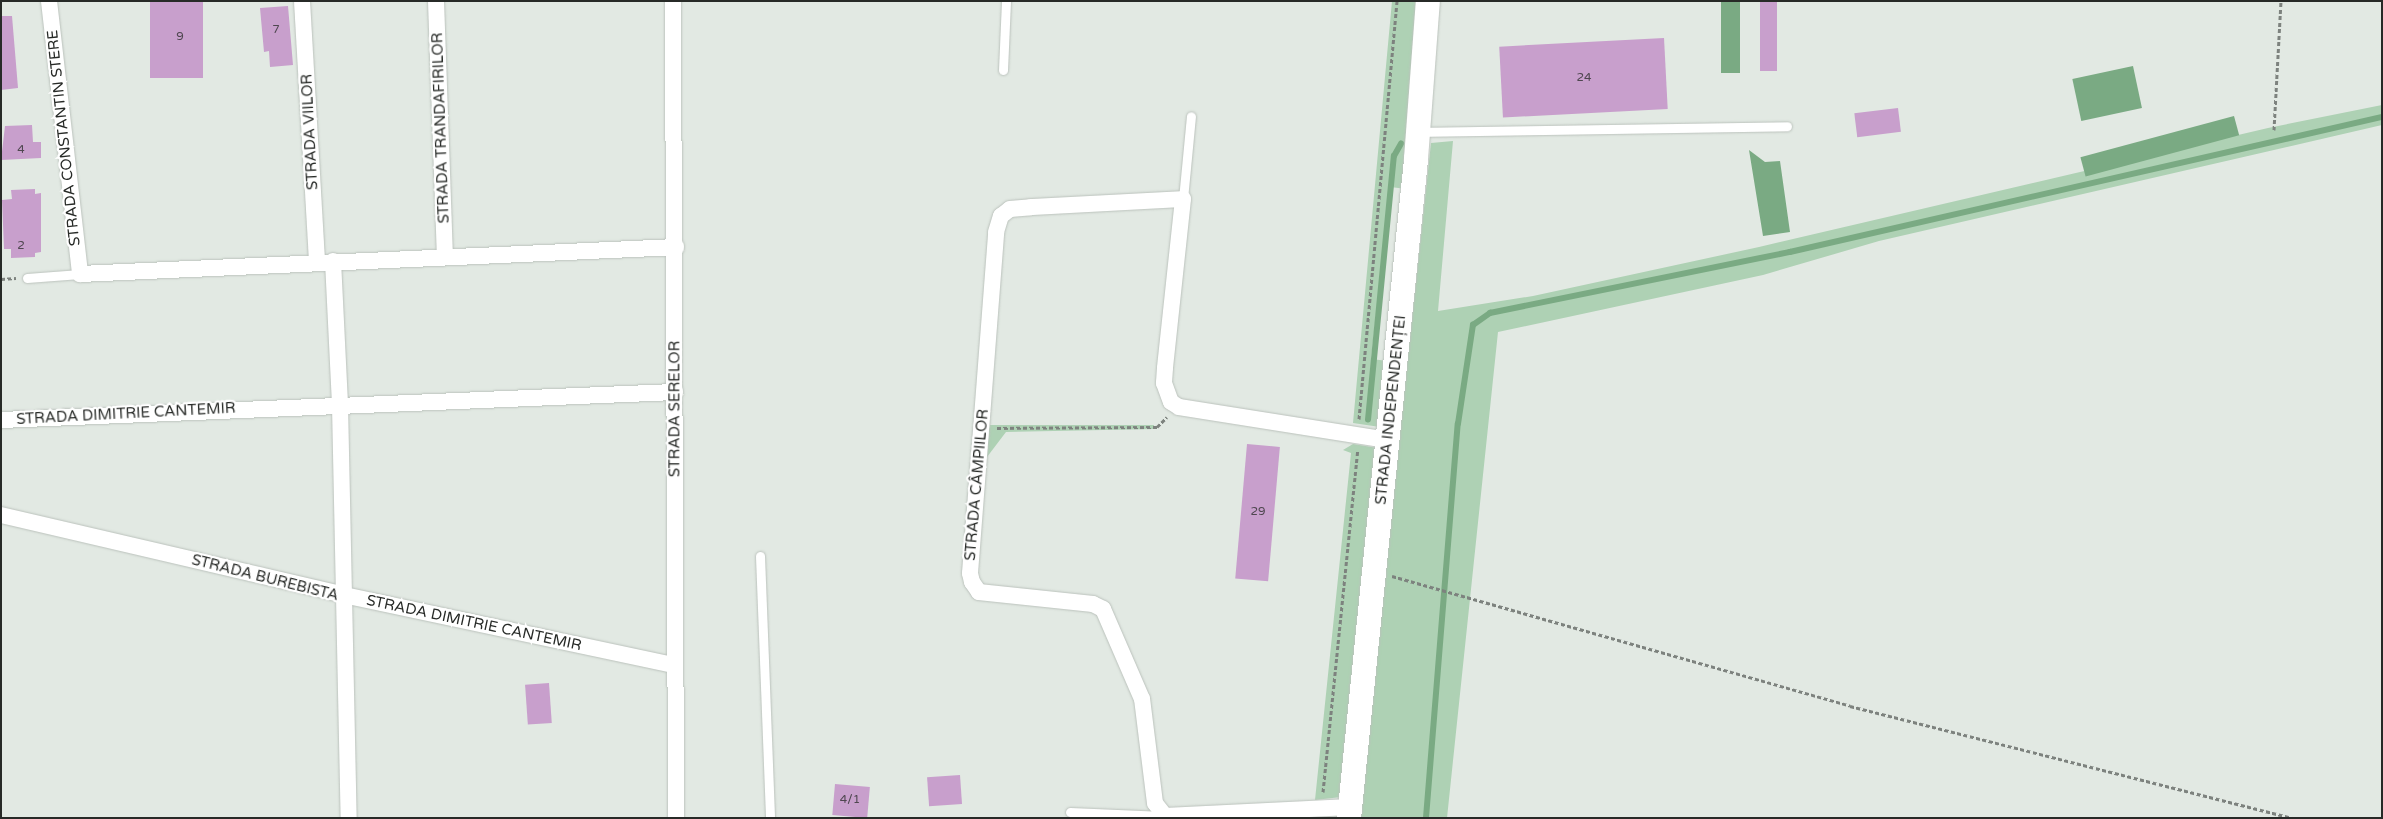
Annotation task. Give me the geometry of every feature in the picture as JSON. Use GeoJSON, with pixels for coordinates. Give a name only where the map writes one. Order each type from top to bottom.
{"type":"FeatureCollection","features":[{"type":"Feature","properties":{"kind":"main road","name":"STRADA INDEPENDENȚEI"},"geometry":{"type":"LineString","coordinates":[[1349,812],[1418,132],[1428,1]]}},
{"type":"Feature","properties":{"kind":"street","name":"STRADA CONSTANTIN STERE"},"geometry":{"type":"LineString","coordinates":[[49,1],[80,274]]}},
{"type":"Feature","properties":{"kind":"street","name":"STRADA VIILOR"},"geometry":{"type":"LineString","coordinates":[[302,1],[325,262]]}},
{"type":"Feature","properties":{"kind":"street","name":"STRADA TRANDAFIRILOR"},"geometry":{"type":"LineString","coordinates":[[436,1],[445,255]]}},
{"type":"Feature","properties":{"kind":"street","name":"STRADA SERELOR"},"geometry":{"type":"LineString","coordinates":[[673,1],[676,247],[674,392],[676,818]]}},
{"type":"Feature","properties":{"kind":"street"},"geometry":{"type":"LineString","coordinates":[[1183,199],[1164,383],[1171,402],[1178,407],[1387,440]]}},
{"type":"Feature","properties":{"kind":"street","name":"STRADA CÂMPIILOR"},"geometry":{"type":"LineString","coordinates":[[1164,816],[1154,803],[1142,699],[1103,609],[1092,604],[980,592],[972,582],[970,573],[996,232],[1001,216],[1010,209],[1031,207],[1183,199]]}},
{"type":"Feature","properties":{"kind":"street"},"geometry":{"type":"LineString","coordinates":[[80,274],[445,255],[676,247]]}},
{"type":"Feature","properties":{"kind":"street"},"geometry":{"type":"LineString","coordinates":[[325,262],[340,405],[344,595]]}},
{"type":"Feature","properties":{"kind":"street","name":"STRADA DIMITRIE CANTEMIR"},"geometry":{"type":"LineString","coordinates":[[1,420],[674,392]]}},
{"type":"Feature","properties":{"kind":"street","name":"STRADA BUREBISTA"},"geometry":{"type":"LineString","coordinates":[[1,515],[344,595],[349,818]]}},
{"type":"Feature","properties":{"kind":"street","name":"STRADA DIMITRIE CANTEMIR"},"geometry":{"type":"LineString","coordinates":[[344,595],[674,665]]}},
{"type":"Feature","properties":{"kind":"street"},"geometry":{"type":"LineString","coordinates":[[1164,816],[1322,808],[1349,812]]}},
{"type":"Feature","properties":{"kind":"lane"},"geometry":{"type":"LineString","coordinates":[[1003,70],[1006,1]]}},
{"type":"Feature","properties":{"kind":"lane"},"geometry":{"type":"LineString","coordinates":[[1183,199],[1191,116]]}},
{"type":"Feature","properties":{"kind":"lane"},"geometry":{"type":"LineString","coordinates":[[1418,132],[1786,126]]}},
{"type":"Feature","properties":{"kind":"lane"},"geometry":{"type":"LineString","coordinates":[[27,278],[80,274]]}},
{"type":"Feature","properties":{"kind":"lane"},"geometry":{"type":"LineString","coordinates":[[760,556],[770,818]]}},
{"type":"Feature","properties":{"kind":"lane"},"geometry":{"type":"LineString","coordinates":[[1070,812],[1164,816]]}},
{"type":"Feature","properties":{"kind":"path"},"geometry":{"type":"LineString","coordinates":[[1322,808],[1397,1]]}},
{"type":"Feature","properties":{"kind":"path"},"geometry":{"type":"LineString","coordinates":[[2274,130],[2281,1]]}},
{"type":"Feature","properties":{"kind":"path"},"geometry":{"type":"LineString","coordinates":[[982,426],[1008,429],[1156,427],[1178,407]]}},
{"type":"Feature","properties":{"kind":"path"},"geometry":{"type":"LineString","coordinates":[[1374,570],[1850,706],[2292,818]]}},
{"type":"Feature","properties":{"kind":"shaded area"},"geometry":{"type":"Polygon","coordinates":[[[1392,1],[1419,1],[1407,189],[1390,187],[1371,359],[1388,361],[1380,427],[1353,423],[1392,1]]]}},
{"type":"Feature","properties":{"kind":"shaded area"},"geometry":{"type":"Polygon","coordinates":[[[1721,1],[1740,1],[1740,73],[1721,73],[1721,1]]]}},
{"type":"Feature","properties":{"kind":"shaded area"},"geometry":{"type":"Polygon","coordinates":[[[2133,66],[2142,108],[2081,121],[2072,79],[2133,66]]]}},
{"type":"Feature","properties":{"kind":"shaded area"},"geometry":{"type":"Polygon","coordinates":[[[2382,105],[2382,125],[1879,241],[1763,275],[1498,332],[1447,818],[1358,818],[1431,143],[1453,141],[1438,311],[1533,296],[1759,247],[2268,128],[2382,105]]]}},
{"type":"Feature","properties":{"kind":"shaded area"},"geometry":{"type":"Polygon","coordinates":[[[2234,116],[2239,135],[2086,176],[2080,157],[2234,116]]]}},
{"type":"Feature","properties":{"kind":"shaded area"},"geometry":{"type":"Polygon","coordinates":[[[1749,150],[1765,162],[1780,161],[1790,232],[1763,236],[1749,150]]]}},
{"type":"Feature","properties":{"kind":"shaded area"},"geometry":{"type":"Polygon","coordinates":[[[989,425],[1154,425],[1154,429],[1006,432],[987,457],[989,425]]]}},
{"type":"Feature","properties":{"kind":"shaded area"},"geometry":{"type":"Polygon","coordinates":[[[1353,444],[1378,448],[1341,797],[1315,800],[1351,453],[1343,450],[1353,444]]]}},
{"type":"Feature","properties":{"kind":"building"},"geometry":{"type":"Polygon","coordinates":[[[150,1],[203,1],[203,78],[150,78],[150,1]]]}},
{"type":"Feature","properties":{"kind":"building"},"geometry":{"type":"Polygon","coordinates":[[[1760,1],[1777,1],[1777,71],[1760,71],[1760,1]]]}},
{"type":"Feature","properties":{"kind":"building"},"geometry":{"type":"Polygon","coordinates":[[[288,6],[293,65],[270,67],[269,51],[264,52],[260,8],[288,6]]]}},
{"type":"Feature","properties":{"kind":"building"},"geometry":{"type":"Polygon","coordinates":[[[1,16],[12,16],[18,88],[1,90],[1,16]]]}},
{"type":"Feature","properties":{"kind":"building"},"geometry":{"type":"Polygon","coordinates":[[[1664,38],[1668,109],[1503,118],[1499,47],[1664,38]]]}},
{"type":"Feature","properties":{"kind":"building"},"geometry":{"type":"Polygon","coordinates":[[[1898,108],[1901,132],[1857,137],[1854,113],[1898,108]]]}},
{"type":"Feature","properties":{"kind":"building"},"geometry":{"type":"Polygon","coordinates":[[[32,125],[33,142],[41,142],[41,158],[1,160],[5,126],[32,125]]]}},
{"type":"Feature","properties":{"kind":"building"},"geometry":{"type":"Polygon","coordinates":[[[35,189],[35,194],[41,193],[41,252],[35,253],[35,257],[11,258],[11,249],[4,249],[2,200],[12,199],[11,190],[35,189]]]}},
{"type":"Feature","properties":{"kind":"building"},"geometry":{"type":"Polygon","coordinates":[[[1247,444],[1280,447],[1268,581],[1235,578],[1247,444]]]}},
{"type":"Feature","properties":{"kind":"building"},"geometry":{"type":"Polygon","coordinates":[[[549,683],[552,723],[528,725],[525,685],[549,683]]]}},
{"type":"Feature","properties":{"kind":"building"},"geometry":{"type":"Polygon","coordinates":[[[960,775],[962,804],[929,806],[927,777],[960,775]]]}},
{"type":"Feature","properties":{"kind":"building"},"geometry":{"type":"Polygon","coordinates":[[[835,784],[870,787],[867,818],[832,815],[835,784]]]}},
{"type":"Feature","properties":{"kind":"waterway"},"geometry":{"type":"LineString","coordinates":[[1426,818],[1458,424],[1473,325],[1490,313],[1790,252],[2382,117]]}},
{"type":"Feature","properties":{"kind":"waterway"},"geometry":{"type":"LineString","coordinates":[[1368,420],[1394,156],[1401,144]]}}]}
